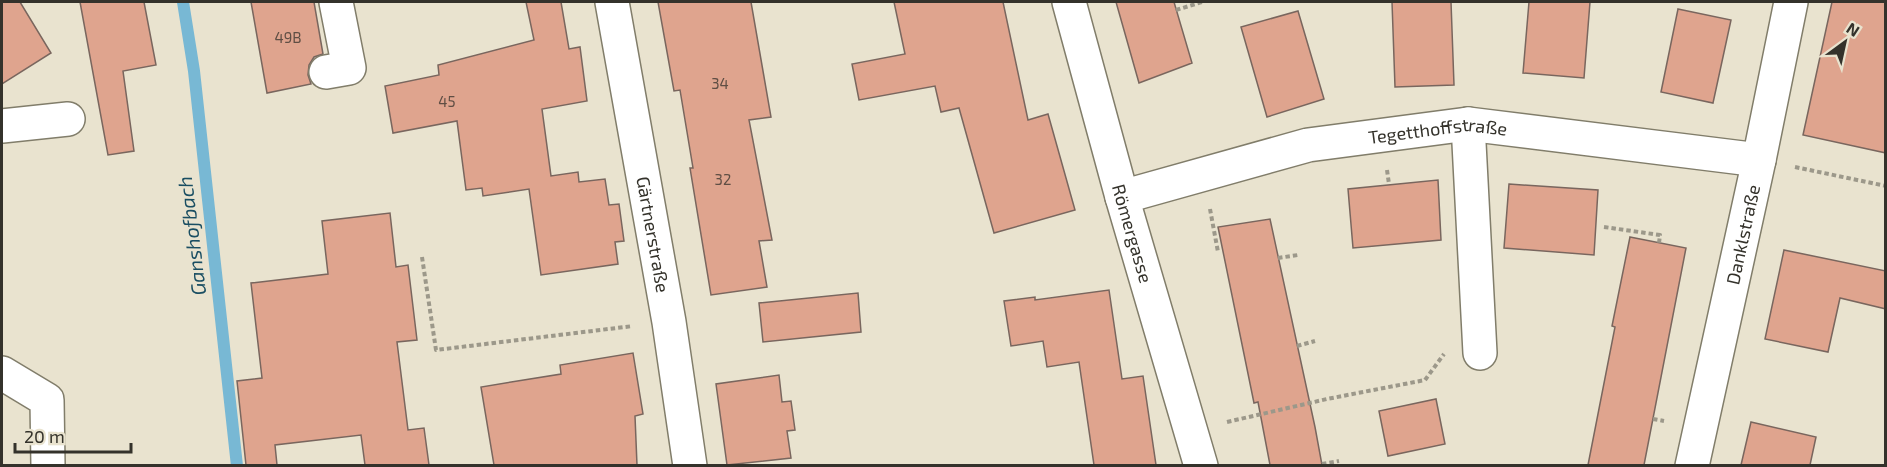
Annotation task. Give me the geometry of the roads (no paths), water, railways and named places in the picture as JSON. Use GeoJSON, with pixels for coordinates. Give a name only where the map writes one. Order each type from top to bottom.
{"type":"FeatureCollection","features":[{"type":"Feature","properties":{"kind":"street","name":"Gärtnerstraße"},"geometry":{"type":"LineString","coordinates":[[612,2],[669,322],[690,465]]}},
{"type":"Feature","properties":{"kind":"street","name":"Römergasse"},"geometry":{"type":"LineString","coordinates":[[1069,2],[1122,197],[1201,465]]}},
{"type":"Feature","properties":{"kind":"street","name":"Danklstraße"},"geometry":{"type":"LineString","coordinates":[[1692,465],[1791,2]]}},
{"type":"Feature","properties":{"kind":"street"},"geometry":{"type":"LineString","coordinates":[[326,72],[349,68],[337,3]]}},
{"type":"Feature","properties":{"kind":"street"},"geometry":{"type":"LineString","coordinates":[[2,126],[68,119]]}},
{"type":"Feature","properties":{"kind":"street","name":"Tegetthoffstraße"},"geometry":{"type":"LineString","coordinates":[[1122,197],[1308,146],[1468,124],[1759,160]]}},
{"type":"Feature","properties":{"kind":"street"},"geometry":{"type":"LineString","coordinates":[[1468,124],[1480,353]]}},
{"type":"Feature","properties":{"kind":"street"},"geometry":{"type":"LineString","coordinates":[[2,373],[47,400],[48,465]]}},
{"type":"Feature","properties":{"kind":"waterway","name":"Ganshofbach"},"geometry":{"type":"LineString","coordinates":[[183,2],[194,71],[237,466]]}}]}
